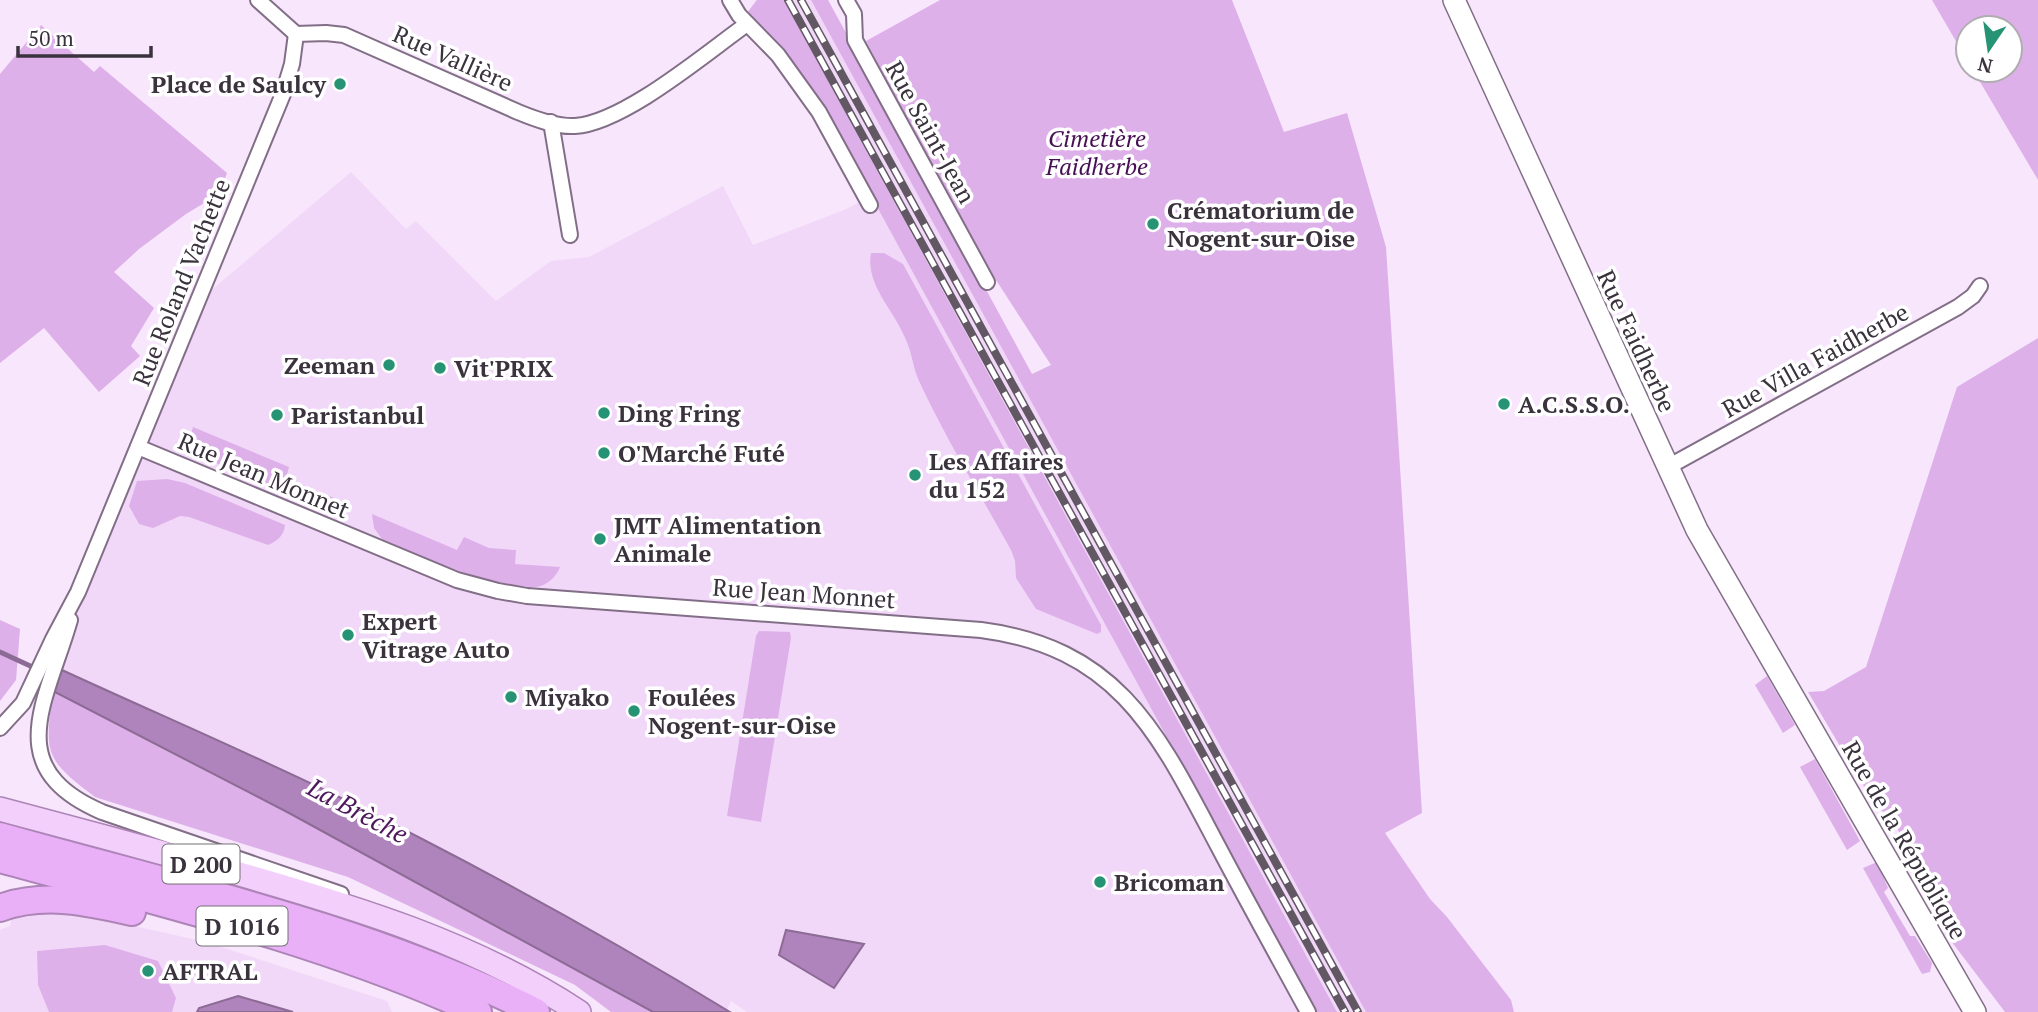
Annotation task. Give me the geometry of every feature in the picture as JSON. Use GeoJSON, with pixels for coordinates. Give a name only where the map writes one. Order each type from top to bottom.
{"type":"FeatureCollection","features":[{"type":"Feature","properties":{"kind":"highway","name":"D 1016"},"geometry":{"type":"LineString","coordinates":[[0,836],[208,892],[344,933],[439,968],[536,1012]]}},
{"type":"Feature","properties":{"kind":"highway","name":"D 1016"},"geometry":{"type":"LineString","coordinates":[[0,859],[237,924],[408,982],[478,1012]]}},
{"type":"Feature","properties":{"kind":"highway"},"geometry":{"type":"LineString","coordinates":[[0,908],[42,898],[92,904],[177,923],[346,969],[408,982]]}},
{"type":"Feature","properties":{"kind":"main road","name":"Rue Faidherbe"},"geometry":{"type":"LineString","coordinates":[[1454,0],[1666,468],[1697,530],[1790,694]]}},
{"type":"Feature","properties":{"kind":"main road","name":"Rue de la République"},"geometry":{"type":"LineString","coordinates":[[1790,694],[1975,1012]]}},
{"type":"Feature","properties":{"kind":"main road","name":"D 200"},"geometry":{"type":"LineString","coordinates":[[0,808],[307,893],[401,925],[488,960],[579,1012]]}},
{"type":"Feature","properties":{"kind":"street"},"geometry":{"type":"LineString","coordinates":[[258,0],[296,34]]}},
{"type":"Feature","properties":{"kind":"street"},"geometry":{"type":"LineString","coordinates":[[730,0],[747,24],[778,55],[819,111],[870,205]]}},
{"type":"Feature","properties":{"kind":"street","name":"Rue Saint-Jean"},"geometry":{"type":"LineString","coordinates":[[846,0],[854,14],[855,40],[988,282]]}},
{"type":"Feature","properties":{"kind":"street","name":"Rue Vallière"},"geometry":{"type":"LineString","coordinates":[[296,34],[344,35],[518,112],[571,126],[587,124],[615,113],[660,86],[747,24]]}},
{"type":"Feature","properties":{"kind":"street","name":"Rue Roland Vachette"},"geometry":{"type":"LineString","coordinates":[[53,652],[283,94],[292,64],[296,34]]}},
{"type":"Feature","properties":{"kind":"street"},"geometry":{"type":"LineString","coordinates":[[551,122],[570,235]]}},
{"type":"Feature","properties":{"kind":"street","name":"Rue Villa Faidherbe"},"geometry":{"type":"LineString","coordinates":[[1666,468],[1958,307],[1973,296],[1980,286]]}},
{"type":"Feature","properties":{"kind":"street","name":"Rue Jean Monnet"},"geometry":{"type":"LineString","coordinates":[[138,447],[444,574],[486,588],[527,596],[972,629],[1020,637],[1067,655],[1119,690],[1156,736],[1305,1007]]}},
{"type":"Feature","properties":{"kind":"street"},"geometry":{"type":"LineString","coordinates":[[0,729],[18,710],[53,652]]}},
{"type":"Feature","properties":{"kind":"street"},"geometry":{"type":"LineString","coordinates":[[53,652],[45,694],[37,718],[36,751],[49,780],[69,797],[102,813],[318,885],[360,902],[401,925]]}},
{"type":"Feature","properties":{"kind":"shaded area"},"geometry":{"type":"Polygon","coordinates":[[[756,0],[828,0],[1353,963],[1345,973],[1366,1012],[1327,1012],[1321,1003],[1310,1012],[747,1012],[731,1001],[727,1010],[685,984],[385,821],[55,666],[78,592],[195,304],[351,172],[406,229],[416,221],[496,301],[551,261],[589,257],[723,186],[753,245],[844,210],[871,196],[804,81],[771,37],[747,13],[756,0]]]}},
{"type":"Feature","properties":{"kind":"shaded area","name":"AFTRAL"},"geometry":{"type":"Polygon","coordinates":[[[60,912],[206,942],[387,1001],[392,1012],[0,1012],[0,930],[10,926],[12,915],[60,912]]]}},
{"type":"Feature","properties":{"kind":"green space"},"geometry":{"type":"Polygon","coordinates":[[[757,0],[784,0],[1337,1012],[1317,1012],[840,139],[797,73],[747,13],[757,0]]]}},
{"type":"Feature","properties":{"kind":"green space","name":"Cimetière Faidherbe"},"geometry":{"type":"Polygon","coordinates":[[[811,0],[828,0],[1032,374],[1051,365],[996,280],[933,170],[866,41],[940,0],[1232,0],[1284,132],[1347,113],[1386,247],[1422,813],[1385,833],[1430,899],[1511,1000],[1514,1012],[1366,1012],[811,0]]]}},
{"type":"Feature","properties":{"kind":"green space"},"geometry":{"type":"Polygon","coordinates":[[[1932,0],[2038,0],[2038,180],[1981,84],[2024,84],[2024,14],[1954,14],[1954,38],[1932,0]]]}},
{"type":"Feature","properties":{"kind":"green space"},"geometry":{"type":"Polygon","coordinates":[[[41,25],[94,72],[100,66],[227,173],[219,194],[186,214],[139,249],[114,272],[154,308],[131,346],[140,356],[99,392],[44,328],[0,363],[0,74],[41,25]]]}},
{"type":"Feature","properties":{"kind":"green space"},"geometry":{"type":"Polygon","coordinates":[[[871,253],[884,253],[903,264],[1101,625],[1101,632],[1097,634],[1036,609],[1016,578],[1011,550],[929,403],[901,329],[872,276],[871,253]]]}},
{"type":"Feature","properties":{"kind":"green space"},"geometry":{"type":"Polygon","coordinates":[[[2038,338],[2038,1012],[2005,1012],[1945,933],[1892,817],[1876,807],[1808,692],[1824,691],[1866,667],[1957,387],[2038,338]]]}},
{"type":"Feature","properties":{"kind":"green space"},"geometry":{"type":"Polygon","coordinates":[[[193,427],[289,467],[286,478],[349,504],[339,514],[189,452],[187,448],[193,427]]]}},
{"type":"Feature","properties":{"kind":"green space"},"geometry":{"type":"Polygon","coordinates":[[[167,479],[185,483],[285,525],[282,535],[268,545],[180,516],[153,528],[139,524],[129,506],[137,481],[167,479]]]}},
{"type":"Feature","properties":{"kind":"green space"},"geometry":{"type":"Polygon","coordinates":[[[372,514],[457,550],[464,537],[489,548],[516,550],[515,564],[560,567],[551,580],[536,587],[485,579],[382,539],[374,528],[372,514]]]}},
{"type":"Feature","properties":{"kind":"green space"},"geometry":{"type":"Polygon","coordinates":[[[0,620],[20,629],[16,680],[0,701],[0,620]]]}},
{"type":"Feature","properties":{"kind":"green space"},"geometry":{"type":"Polygon","coordinates":[[[759,631],[790,632],[791,638],[761,822],[727,816],[756,636],[759,631]]]}},
{"type":"Feature","properties":{"kind":"green space"},"geometry":{"type":"Polygon","coordinates":[[[1767,676],[1795,725],[1783,733],[1755,685],[1767,676]]]}},
{"type":"Feature","properties":{"kind":"green space"},"geometry":{"type":"Polygon","coordinates":[[[53,691],[289,813],[653,1012],[611,1012],[575,985],[348,877],[95,797],[65,773],[52,753],[49,728],[53,691]]]}},
{"type":"Feature","properties":{"kind":"green space"},"geometry":{"type":"Polygon","coordinates":[[[1815,759],[1860,841],[1847,850],[1800,767],[1815,759]]]}},
{"type":"Feature","properties":{"kind":"green space"},"geometry":{"type":"Polygon","coordinates":[[[1877,862],[1888,888],[1884,892],[1910,936],[1915,936],[1932,963],[1930,972],[1922,974],[1863,868],[1877,862]]]}},
{"type":"Feature","properties":{"kind":"green space"},"geometry":{"type":"Polygon","coordinates":[[[105,945],[158,961],[176,998],[172,1012],[49,1012],[38,985],[37,951],[105,945]]]}},
{"type":"Feature","properties":{"kind":"water","name":"La Brèche"},"geometry":{"type":"Polygon","coordinates":[[[62,670],[264,761],[382,818],[583,926],[730,1012],[653,1012],[289,813],[53,691],[62,670]]]}},
{"type":"Feature","properties":{"kind":"water"},"geometry":{"type":"Polygon","coordinates":[[[786,930],[864,944],[834,988],[779,955],[786,930]]]}},
{"type":"Feature","properties":{"kind":"water"},"geometry":{"type":"Polygon","coordinates":[[[238,996],[293,1012],[197,1012],[199,1008],[238,996]]]}},
{"type":"Feature","properties":{"kind":"waterway","name":"La Brèche"},"geometry":{"type":"LineString","coordinates":[[0,652],[39,670]]}},
{"type":"Feature","properties":{"kind":"railway"},"geometry":{"type":"LineString","coordinates":[[788,0],[1345,1012]]}},
{"type":"Feature","properties":{"kind":"railway"},"geometry":{"type":"LineString","coordinates":[[801,0],[1358,1012]]}},
{"type":"Feature","properties":{"kind":"place","name":"Place de Saulcy"},"geometry":{"type":"Point","coordinates":[340,84]}},
{"type":"Feature","properties":{"kind":"place","name":"Crématorium de Nogent-sur-Oise"},"geometry":{"type":"Point","coordinates":[1153,224]}},
{"type":"Feature","properties":{"kind":"place","name":"Zeeman"},"geometry":{"type":"Point","coordinates":[389,365]}},
{"type":"Feature","properties":{"kind":"place","name":"Vit'PRIX"},"geometry":{"type":"Point","coordinates":[440,368]}},
{"type":"Feature","properties":{"kind":"place","name":"A.C.S.S.O."},"geometry":{"type":"Point","coordinates":[1504,404]}},
{"type":"Feature","properties":{"kind":"place","name":"Ding Fring"},"geometry":{"type":"Point","coordinates":[604,413]}},
{"type":"Feature","properties":{"kind":"place","name":"Paristanbul"},"geometry":{"type":"Point","coordinates":[277,415]}},
{"type":"Feature","properties":{"kind":"place","name":"O'Marché Futé"},"geometry":{"type":"Point","coordinates":[604,453]}},
{"type":"Feature","properties":{"kind":"place","name":"Les Affaires du 152"},"geometry":{"type":"Point","coordinates":[915,475]}},
{"type":"Feature","properties":{"kind":"place","name":"JMT Alimentation Animale"},"geometry":{"type":"Point","coordinates":[600,539]}},
{"type":"Feature","properties":{"kind":"place","name":"Expert Vitrage Auto"},"geometry":{"type":"Point","coordinates":[348,635]}},
{"type":"Feature","properties":{"kind":"place","name":"Miyako"},"geometry":{"type":"Point","coordinates":[511,697]}},
{"type":"Feature","properties":{"kind":"place","name":"Foulées Nogent-sur-Oise"},"geometry":{"type":"Point","coordinates":[634,711]}},
{"type":"Feature","properties":{"kind":"place","name":"Bricoman"},"geometry":{"type":"Point","coordinates":[1100,882]}},
{"type":"Feature","properties":{"kind":"place","name":"AFTRAL"},"geometry":{"type":"Point","coordinates":[148,971]}}]}
